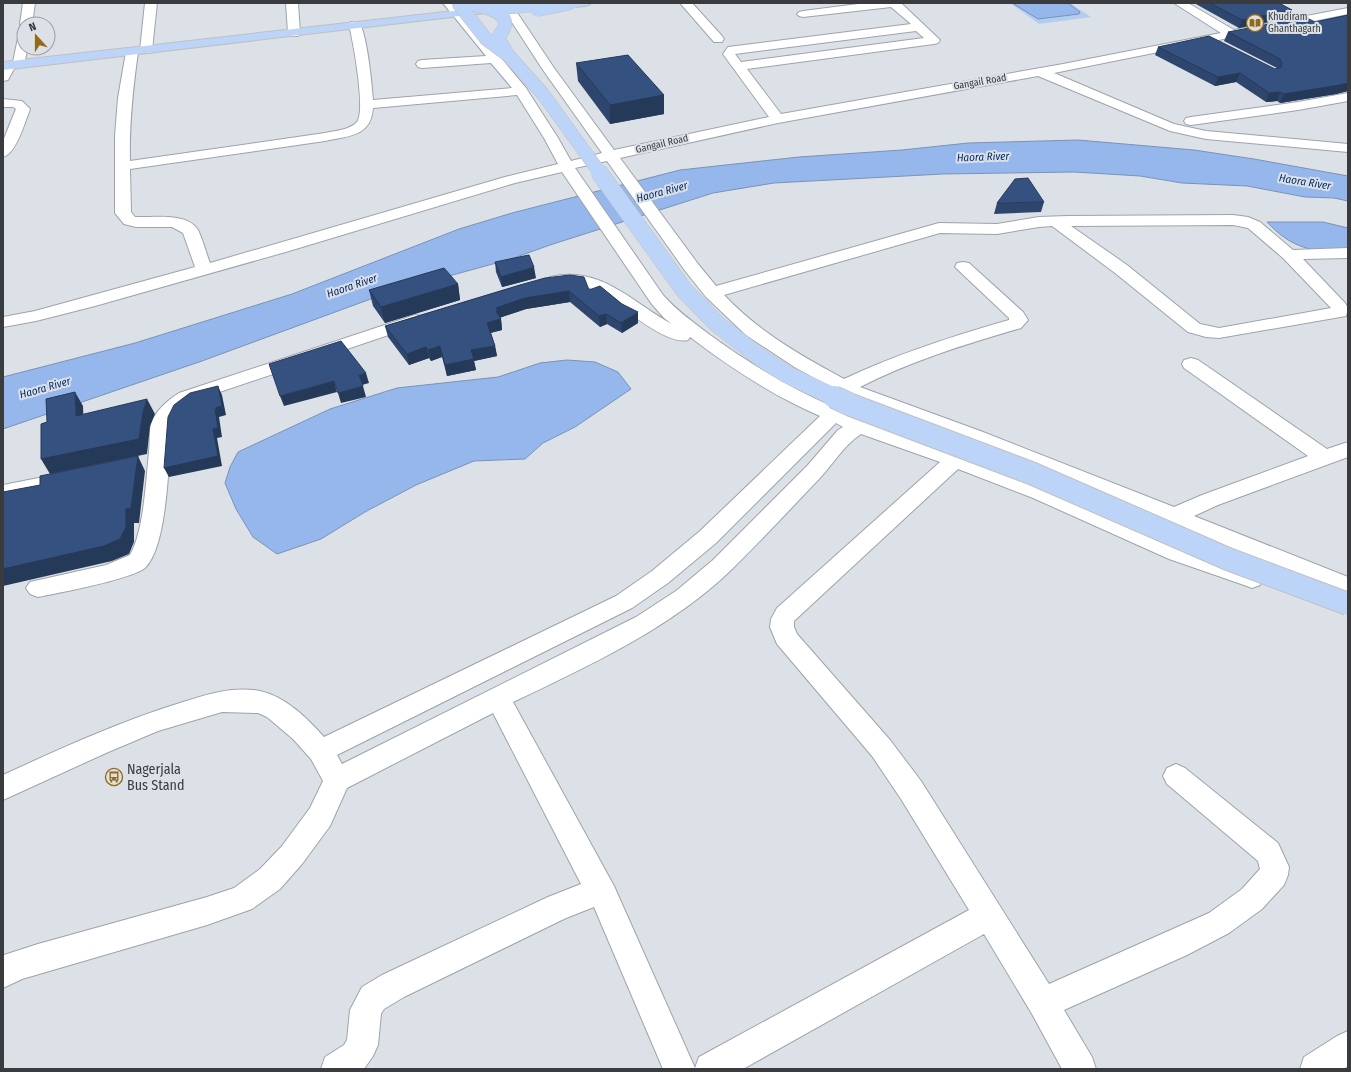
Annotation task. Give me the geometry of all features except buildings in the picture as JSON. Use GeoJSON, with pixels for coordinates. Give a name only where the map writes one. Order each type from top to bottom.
{"type":"FeatureCollection","features":[{"type":"Feature","properties":{"kind":"main road"},"geometry":{"type":"LineString","coordinates":[[469,3],[512,7],[551,3]]}},
{"type":"Feature","properties":{"kind":"main road"},"geometry":{"type":"LineString","coordinates":[[505,25],[534,10],[571,3]]}},
{"type":"Feature","properties":{"kind":"main road"},"geometry":{"type":"LineString","coordinates":[[11,65],[355,25],[458,9],[513,6],[524,10],[585,3]]}},
{"type":"Feature","properties":{"kind":"main road"},"geometry":{"type":"LineString","coordinates":[[483,5],[501,14],[505,19],[505,25],[498,38],[502,57],[523,71],[559,115],[684,290],[717,324],[761,358],[800,381],[851,405],[1031,473],[1221,556],[1348,604]]}},
{"type":"Feature","properties":{"kind":"street"},"geometry":{"type":"LineString","coordinates":[[27,16],[29,3]]}},
{"type":"Feature","properties":{"kind":"street"},"geometry":{"type":"LineString","coordinates":[[150,3],[123,121],[123,213],[130,221],[175,223],[187,226],[204,270]]}},
{"type":"Feature","properties":{"kind":"street"},"geometry":{"type":"LineString","coordinates":[[292,3],[294,32]]}},
{"type":"Feature","properties":{"kind":"street"},"geometry":{"type":"LineString","coordinates":[[449,3],[458,9],[502,57],[570,172],[657,300],[670,314],[732,360]]}},
{"type":"Feature","properties":{"kind":"street"},"geometry":{"type":"LineString","coordinates":[[686,3],[718,39]]}},
{"type":"Feature","properties":{"kind":"street"},"geometry":{"type":"LineString","coordinates":[[738,66],[934,40],[894,3],[803,14]]}},
{"type":"Feature","properties":{"kind":"street"},"geometry":{"type":"LineString","coordinates":[[1180,3],[1233,34]]}},
{"type":"Feature","properties":{"kind":"street"},"geometry":{"type":"LineString","coordinates":[[483,5],[513,6],[549,70],[692,268],[712,293],[733,314],[762,338],[850,390],[976,437],[1174,516],[1348,588]]}},
{"type":"Feature","properties":{"kind":"street","name":"Gangail Road"},"geometry":{"type":"LineString","coordinates":[[3,322],[66,308],[204,270],[502,183],[570,172],[778,119],[1063,68],[1348,11]]}},
{"type":"Feature","properties":{"kind":"street"},"geometry":{"type":"LineString","coordinates":[[123,166],[341,134],[365,123],[367,106],[360,44],[355,25]]}},
{"type":"Feature","properties":{"kind":"street"},"geometry":{"type":"LineString","coordinates":[[778,119],[730,54],[732,50],[919,27]]}},
{"type":"Feature","properties":{"kind":"street"},"geometry":{"type":"LineString","coordinates":[[1208,39],[1228,49]]}},
{"type":"Feature","properties":{"kind":"street"},"geometry":{"type":"LineString","coordinates":[[419,50],[431,100]]}},
{"type":"Feature","properties":{"kind":"street"},"geometry":{"type":"LineString","coordinates":[[3,77],[16,55]]}},
{"type":"Feature","properties":{"kind":"street"},"geometry":{"type":"LineString","coordinates":[[422,64],[502,57]]}},
{"type":"Feature","properties":{"kind":"street"},"geometry":{"type":"LineString","coordinates":[[1063,68],[1136,102],[1191,121],[1348,137]]}},
{"type":"Feature","properties":{"kind":"street"},"geometry":{"type":"LineString","coordinates":[[1040,72],[1170,127],[1184,131],[1226,137],[1348,148]]}},
{"type":"Feature","properties":{"kind":"street"},"geometry":{"type":"LineString","coordinates":[[367,106],[521,91]]}},
{"type":"Feature","properties":{"kind":"street"},"geometry":{"type":"LineString","coordinates":[[1191,121],[1298,106],[1348,97]]}},
{"type":"Feature","properties":{"kind":"street"},"geometry":{"type":"LineString","coordinates":[[3,103],[16,104],[21,106],[23,109],[7,148],[3,153]]}},
{"type":"Feature","properties":{"kind":"street"},"geometry":{"type":"LineString","coordinates":[[712,293],[933,229],[952,227],[997,229],[1032,223],[1056,222],[1108,220],[1241,221],[1254,225],[1261,230],[1289,255],[1344,310],[1334,314],[1219,333],[1199,330],[1194,328],[1167,307],[1121,268],[1056,222]]}},
{"type":"Feature","properties":{"kind":"street"},"geometry":{"type":"LineString","coordinates":[[1289,255],[1348,253]]}},
{"type":"Feature","properties":{"kind":"street"},"geometry":{"type":"LineString","coordinates":[[320,751],[624,602],[660,577],[708,536],[833,414],[850,390],[905,359],[940,346],[1015,324],[1019,320],[1017,316],[963,267]]}},
{"type":"Feature","properties":{"kind":"street"},"geometry":{"type":"LineString","coordinates":[[540,285],[565,280],[580,279],[592,282],[618,297],[648,318],[732,360],[802,401],[859,426],[956,460],[1040,493],[1177,553],[1348,612]]}},
{"type":"Feature","properties":{"kind":"street"},"geometry":{"type":"LineString","coordinates":[[38,588],[121,569],[138,561],[146,546],[154,506],[159,460],[160,424],[167,412],[174,405],[186,397],[433,315]]}},
{"type":"Feature","properties":{"kind":"street"},"geometry":{"type":"LineString","coordinates":[[1191,364],[1324,457]]}},
{"type":"Feature","properties":{"kind":"street"},"geometry":{"type":"LineString","coordinates":[[3,973],[15,966],[242,899],[270,879],[292,856],[320,817],[337,780],[644,624],[684,597],[721,566],[809,476],[846,435],[859,426],[879,401]]}},
{"type":"Feature","properties":{"kind":"street"},"geometry":{"type":"LineString","coordinates":[[976,437],[956,460],[784,614],[781,622],[781,630],[791,644],[881,748],[911,790],[1043,1003],[1080,1069]]}},
{"type":"Feature","properties":{"kind":"street"},"geometry":{"type":"LineString","coordinates":[[1174,516],[1210,500],[1348,449]]}},
{"type":"Feature","properties":{"kind":"street"},"geometry":{"type":"LineString","coordinates":[[135,465],[159,460]]}},
{"type":"Feature","properties":{"kind":"street"},"geometry":{"type":"LineString","coordinates":[[3,492],[89,474]]}},
{"type":"Feature","properties":{"kind":"street"},"geometry":{"type":"LineString","coordinates":[[498,698],[601,892],[679,1069]]}},
{"type":"Feature","properties":{"kind":"street"},"geometry":{"type":"LineString","coordinates":[[3,788],[153,722],[222,701],[260,702],[276,709],[302,731],[320,751],[337,780]]}},
{"type":"Feature","properties":{"kind":"street"},"geometry":{"type":"LineString","coordinates":[[1043,1003],[1176,944],[1219,923],[1252,899],[1274,875],[1275,867],[1268,852],[1176,776]]}},
{"type":"Feature","properties":{"kind":"street"},"geometry":{"type":"LineString","coordinates":[[336,1069],[355,1056],[362,1044],[366,1010],[373,998],[400,983],[558,907],[595,892],[601,892]]}},
{"type":"Feature","properties":{"kind":"street"},"geometry":{"type":"LineString","coordinates":[[711,1069],[989,915]]}},
{"type":"Feature","properties":{"kind":"street"},"geometry":{"type":"LineString","coordinates":[[1316,1069],[1348,1047]]}},
{"type":"Feature","properties":{"kind":"shaded area"},"geometry":{"type":"Polygon","coordinates":[[[1010,3],[1070,3],[1091,17],[1039,24],[1010,3]]]}},
{"type":"Feature","properties":{"kind":"water"},"geometry":{"type":"Polygon","coordinates":[[[1012,3],[1068,3],[1080,12],[1079,14],[1038,19],[1012,3]]]}},
{"type":"Feature","properties":{"kind":"water","name":"Haora River"},"geometry":{"type":"Polygon","coordinates":[[[1078,140],[1194,150],[1348,176],[1348,201],[1334,198],[1305,197],[1247,186],[1182,183],[1140,176],[1074,172],[943,174],[774,183],[713,193],[511,259],[387,293],[202,361],[3,429],[3,377],[135,343],[292,294],[459,229],[512,213],[680,170],[799,157],[902,150],[968,143],[1078,140]]]}},
{"type":"Feature","properties":{"kind":"water"},"geometry":{"type":"Polygon","coordinates":[[[1267,222],[1323,222],[1348,228],[1348,249],[1324,251],[1303,247],[1285,238],[1267,222]]]}},
{"type":"Feature","properties":{"kind":"water"},"geometry":{"type":"Polygon","coordinates":[[[567,360],[595,362],[618,372],[631,389],[575,427],[543,443],[525,459],[474,461],[416,485],[365,512],[321,539],[277,554],[253,537],[236,509],[225,483],[230,467],[238,452],[330,409],[397,388],[498,377],[540,363],[567,360]]]}},
{"type":"Feature","properties":{"kind":"place","name":"Khudiram Ghanthagarh"},"geometry":{"type":"Point","coordinates":[1255,23]}},
{"type":"Feature","properties":{"kind":"place","name":"Nagerjala Bus Stand"},"geometry":{"type":"Point","coordinates":[114,777]}}]}
